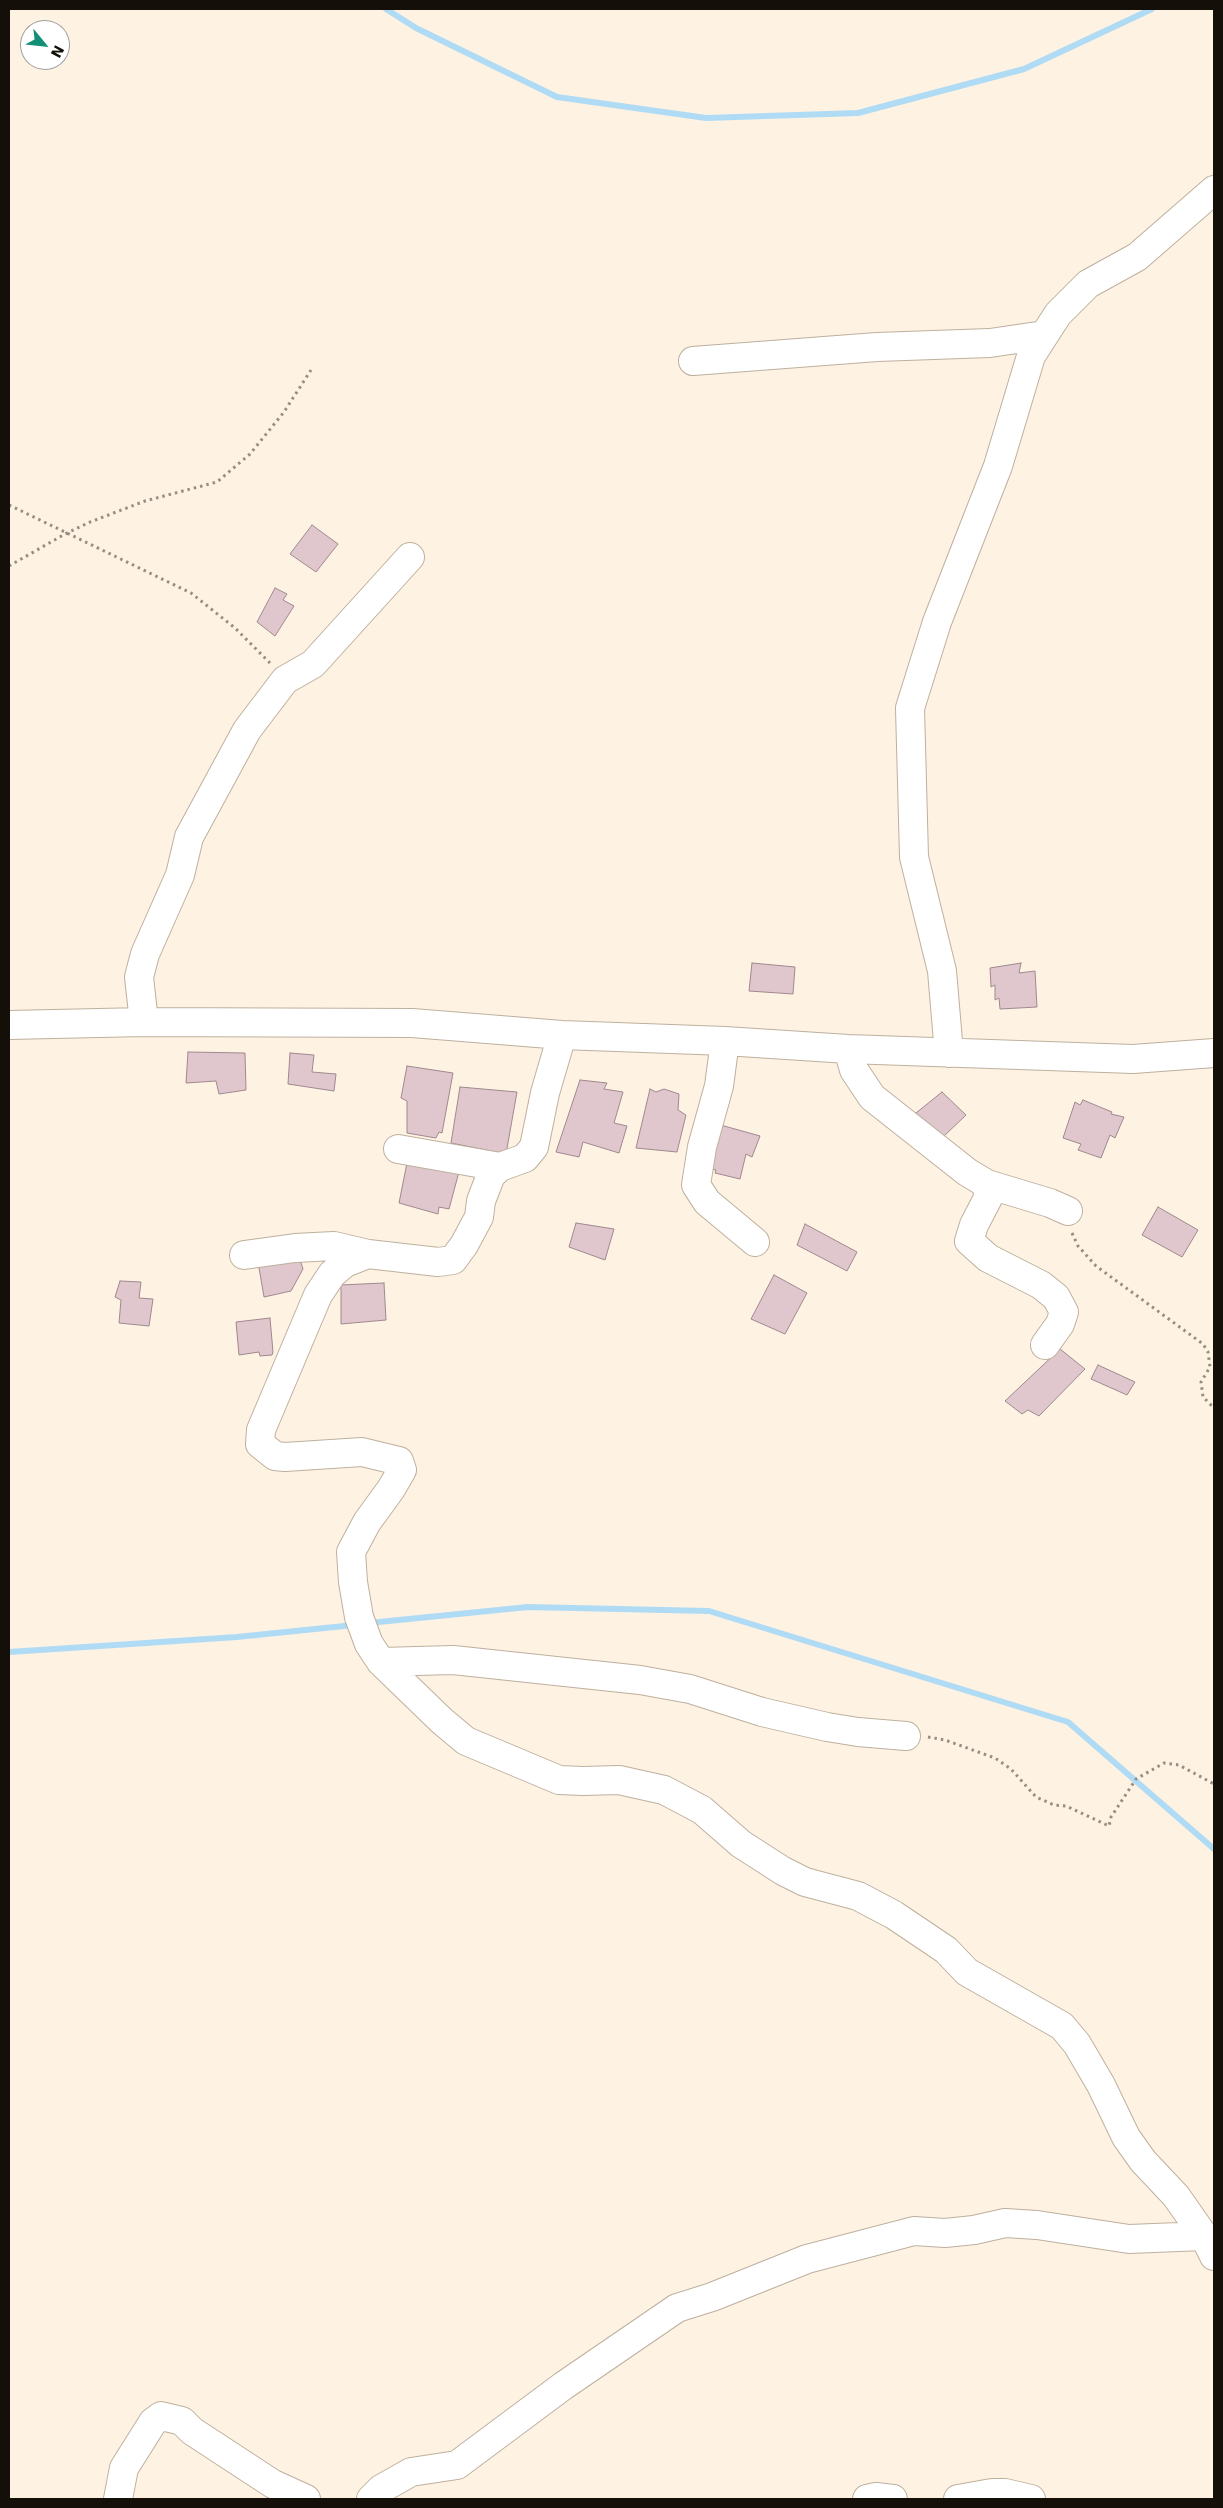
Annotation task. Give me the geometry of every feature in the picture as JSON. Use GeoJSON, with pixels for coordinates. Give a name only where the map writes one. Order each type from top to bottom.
{"type":"FeatureCollection","features":[{"type":"Feature","properties":{"kind":"street"},"geometry":{"type":"LineString","coordinates":[[949,1052],[942,972],[914,857],[910,708],[937,622],[998,466],[1031,356],[1058,314],[1088,284],[1137,257],[1214,190]]}},
{"type":"Feature","properties":{"kind":"street"},"geometry":{"type":"LineString","coordinates":[[693,361],[877,347],[990,342],[1044,335]]}},
{"type":"Feature","properties":{"kind":"street"},"geometry":{"type":"LineString","coordinates":[[144,1022],[139,977],[145,954],[180,875],[189,837],[247,730],[285,680],[313,664],[410,557]]}},
{"type":"Feature","properties":{"kind":"street"},"geometry":{"type":"LineString","coordinates":[[9,1024],[144,1022],[412,1023],[562,1035],[724,1041],[848,1049],[1133,1059],[1214,1053]]}},
{"type":"Feature","properties":{"kind":"street"},"geometry":{"type":"LineString","coordinates":[[244,1255],[295,1248],[334,1246],[368,1254],[438,1262],[453,1260],[464,1245],[479,1217],[486,1185],[491,1175],[500,1167],[525,1158],[534,1148],[545,1093],[562,1035]]}},
{"type":"Feature","properties":{"kind":"street"},"geometry":{"type":"LineString","coordinates":[[724,1041],[719,1086],[702,1147],[696,1186],[707,1202],[754,1242]]}},
{"type":"Feature","properties":{"kind":"street"},"geometry":{"type":"LineString","coordinates":[[848,1049],[854,1070],[872,1097],[967,1172],[987,1184],[1050,1203],[1068,1211]]}},
{"type":"Feature","properties":{"kind":"street"},"geometry":{"type":"LineString","coordinates":[[398,1149],[500,1167]]}},
{"type":"Feature","properties":{"kind":"street"},"geometry":{"type":"LineString","coordinates":[[987,1184],[988,1198],[974,1225],[969,1240],[988,1258],[1041,1286],[1056,1297],[1064,1312],[1060,1324],[1045,1345]]}},
{"type":"Feature","properties":{"kind":"street"},"geometry":{"type":"LineString","coordinates":[[368,1254],[346,1263],[318,1294],[261,1430],[260,1444],[275,1456],[362,1452],[400,1461],[402,1470],[367,1522],[351,1552],[352,1582],[359,1617],[369,1644],[381,1662],[442,1721],[466,1741],[559,1780],[583,1782],[619,1780],[664,1790],[702,1810],[740,1844],[783,1871],[805,1882],[858,1896],[894,1915],[946,1950],[967,1972],[1062,2026],[1077,2044],[1101,2086],[1126,2138],[1142,2161],[1176,2196],[1209,2246]]}},
{"type":"Feature","properties":{"kind":"street"},"geometry":{"type":"LineString","coordinates":[[381,1662],[453,1660],[640,1680],[690,1689],[762,1712],[827,1727],[858,1732],[917,1737]]}},
{"type":"Feature","properties":{"kind":"street"},"geometry":{"type":"LineString","coordinates":[[372,2499],[381,2488],[411,2472],[457,2465],[563,2386],[677,2308],[807,2259],[914,2231],[945,2233],[974,2230],[1004,2223],[1037,2225],[1129,2239],[1209,2246]]}},
{"type":"Feature","properties":{"kind":"street"},"geometry":{"type":"LineString","coordinates":[[118,2499],[124,2468],[154,2422],[162,2416],[182,2421],[192,2431],[273,2484],[306,2499]]}},
{"type":"Feature","properties":{"kind":"street"},"geometry":{"type":"LineString","coordinates":[[958,2499],[992,2493],[1005,2493],[1031,2499]]}},
{"type":"Feature","properties":{"kind":"street"},"geometry":{"type":"LineString","coordinates":[[867,2499],[876,2497],[893,2499]]}},
{"type":"Feature","properties":{"kind":"path"},"geometry":{"type":"LineString","coordinates":[[9,566],[65,534],[144,502],[217,482],[250,454],[284,412],[312,370]]}},
{"type":"Feature","properties":{"kind":"path"},"geometry":{"type":"LineString","coordinates":[[9,505],[65,534],[192,593],[235,628],[268,660],[285,680]]}},
{"type":"Feature","properties":{"kind":"path"},"geometry":{"type":"LineString","coordinates":[[1068,1211],[1072,1234],[1088,1258],[1203,1344],[1208,1352],[1210,1367],[1201,1382],[1203,1397],[1214,1408]]}},
{"type":"Feature","properties":{"kind":"path"},"geometry":{"type":"LineString","coordinates":[[917,1737],[945,1740],[995,1758],[1011,1769],[1036,1797],[1054,1805],[1066,1806],[1109,1826],[1111,1817],[1136,1779],[1164,1762],[1179,1765],[1214,1784]]}},
{"type":"Feature","properties":{"kind":"building"},"geometry":{"type":"Polygon","coordinates":[[[312,525],[338,544],[316,572],[290,554],[312,525]]]}},
{"type":"Feature","properties":{"kind":"building"},"geometry":{"type":"Polygon","coordinates":[[[275,588],[287,594],[283,600],[294,606],[275,636],[257,622],[275,588]]]}},
{"type":"Feature","properties":{"kind":"building"},"geometry":{"type":"Polygon","coordinates":[[[752,963],[795,967],[793,994],[749,991],[752,963]]]}},
{"type":"Feature","properties":{"kind":"building"},"geometry":{"type":"Polygon","coordinates":[[[1021,963],[1019,973],[1035,971],[1037,1007],[1000,1009],[999,998],[995,1000],[995,985],[991,987],[990,968],[1021,963]]]}},
{"type":"Feature","properties":{"kind":"building"},"geometry":{"type":"Polygon","coordinates":[[[188,1052],[245,1053],[246,1090],[219,1094],[216,1081],[186,1083],[188,1052]]]}},
{"type":"Feature","properties":{"kind":"building"},"geometry":{"type":"Polygon","coordinates":[[[290,1053],[314,1055],[312,1072],[336,1074],[334,1091],[288,1084],[290,1053]]]}},
{"type":"Feature","properties":{"kind":"building"},"geometry":{"type":"Polygon","coordinates":[[[407,1066],[453,1073],[442,1133],[439,1132],[436,1138],[407,1133],[407,1101],[401,1098],[407,1066]]]}},
{"type":"Feature","properties":{"kind":"building"},"geometry":{"type":"Polygon","coordinates":[[[580,1080],[607,1083],[604,1089],[623,1092],[614,1123],[627,1126],[619,1153],[583,1142],[579,1157],[556,1152],[580,1080]]]}},
{"type":"Feature","properties":{"kind":"building"},"geometry":{"type":"Polygon","coordinates":[[[460,1087],[517,1092],[506,1154],[451,1143],[460,1087]]]}},
{"type":"Feature","properties":{"kind":"building"},"geometry":{"type":"Polygon","coordinates":[[[650,1089],[656,1092],[664,1089],[679,1094],[678,1110],[686,1115],[677,1152],[636,1148],[650,1089]]]}},
{"type":"Feature","properties":{"kind":"building"},"geometry":{"type":"Polygon","coordinates":[[[942,1092],[966,1115],[942,1138],[916,1113],[942,1092]]]}},
{"type":"Feature","properties":{"kind":"building"},"geometry":{"type":"Polygon","coordinates":[[[1083,1100],[1112,1112],[1111,1114],[1124,1117],[1115,1138],[1110,1135],[1101,1158],[1078,1150],[1081,1144],[1063,1138],[1075,1102],[1080,1105],[1083,1100]]]}},
{"type":"Feature","properties":{"kind":"building"},"geometry":{"type":"Polygon","coordinates":[[[717,1124],[760,1136],[752,1157],[746,1154],[740,1179],[715,1173],[716,1170],[704,1167],[717,1124]]]}},
{"type":"Feature","properties":{"kind":"building"},"geometry":{"type":"Polygon","coordinates":[[[408,1158],[460,1168],[449,1209],[439,1207],[438,1214],[399,1203],[408,1158]]]}},
{"type":"Feature","properties":{"kind":"building"},"geometry":{"type":"Polygon","coordinates":[[[1158,1207],[1198,1230],[1182,1257],[1142,1235],[1158,1207]]]}},
{"type":"Feature","properties":{"kind":"building"},"geometry":{"type":"Polygon","coordinates":[[[576,1223],[614,1229],[605,1260],[569,1247],[576,1223]]]}},
{"type":"Feature","properties":{"kind":"building"},"geometry":{"type":"Polygon","coordinates":[[[805,1224],[857,1252],[847,1271],[797,1245],[805,1224]]]}},
{"type":"Feature","properties":{"kind":"building"},"geometry":{"type":"Polygon","coordinates":[[[299,1256],[303,1269],[291,1291],[264,1297],[258,1262],[299,1256]]]}},
{"type":"Feature","properties":{"kind":"building"},"geometry":{"type":"Polygon","coordinates":[[[774,1275],[807,1293],[785,1334],[751,1319],[774,1275]]]}},
{"type":"Feature","properties":{"kind":"building"},"geometry":{"type":"Polygon","coordinates":[[[120,1281],[141,1282],[139,1298],[153,1299],[149,1326],[119,1323],[121,1300],[115,1297],[120,1281]]]}},
{"type":"Feature","properties":{"kind":"building"},"geometry":{"type":"Polygon","coordinates":[[[384,1283],[386,1320],[341,1324],[341,1285],[384,1283]]]}},
{"type":"Feature","properties":{"kind":"building"},"geometry":{"type":"Polygon","coordinates":[[[270,1318],[272,1355],[260,1356],[259,1352],[239,1355],[236,1322],[270,1318]]]}},
{"type":"Feature","properties":{"kind":"building"},"geometry":{"type":"Polygon","coordinates":[[[1060,1349],[1085,1369],[1039,1416],[1028,1410],[1022,1414],[1005,1401],[1060,1349]]]}},
{"type":"Feature","properties":{"kind":"building"},"geometry":{"type":"Polygon","coordinates":[[[1098,1365],[1135,1382],[1127,1395],[1091,1379],[1098,1365]]]}},
{"type":"Feature","properties":{"kind":"waterway"},"geometry":{"type":"LineString","coordinates":[[386,9],[416,28],[557,97],[706,118],[858,113],[1024,69],[1152,9]]}},
{"type":"Feature","properties":{"kind":"waterway"},"geometry":{"type":"LineString","coordinates":[[369,1623],[528,1607],[709,1611],[1068,1722],[1214,1849]]}},
{"type":"Feature","properties":{"kind":"waterway"},"geometry":{"type":"LineString","coordinates":[[9,1652],[237,1637],[354,1625]]}}]}
